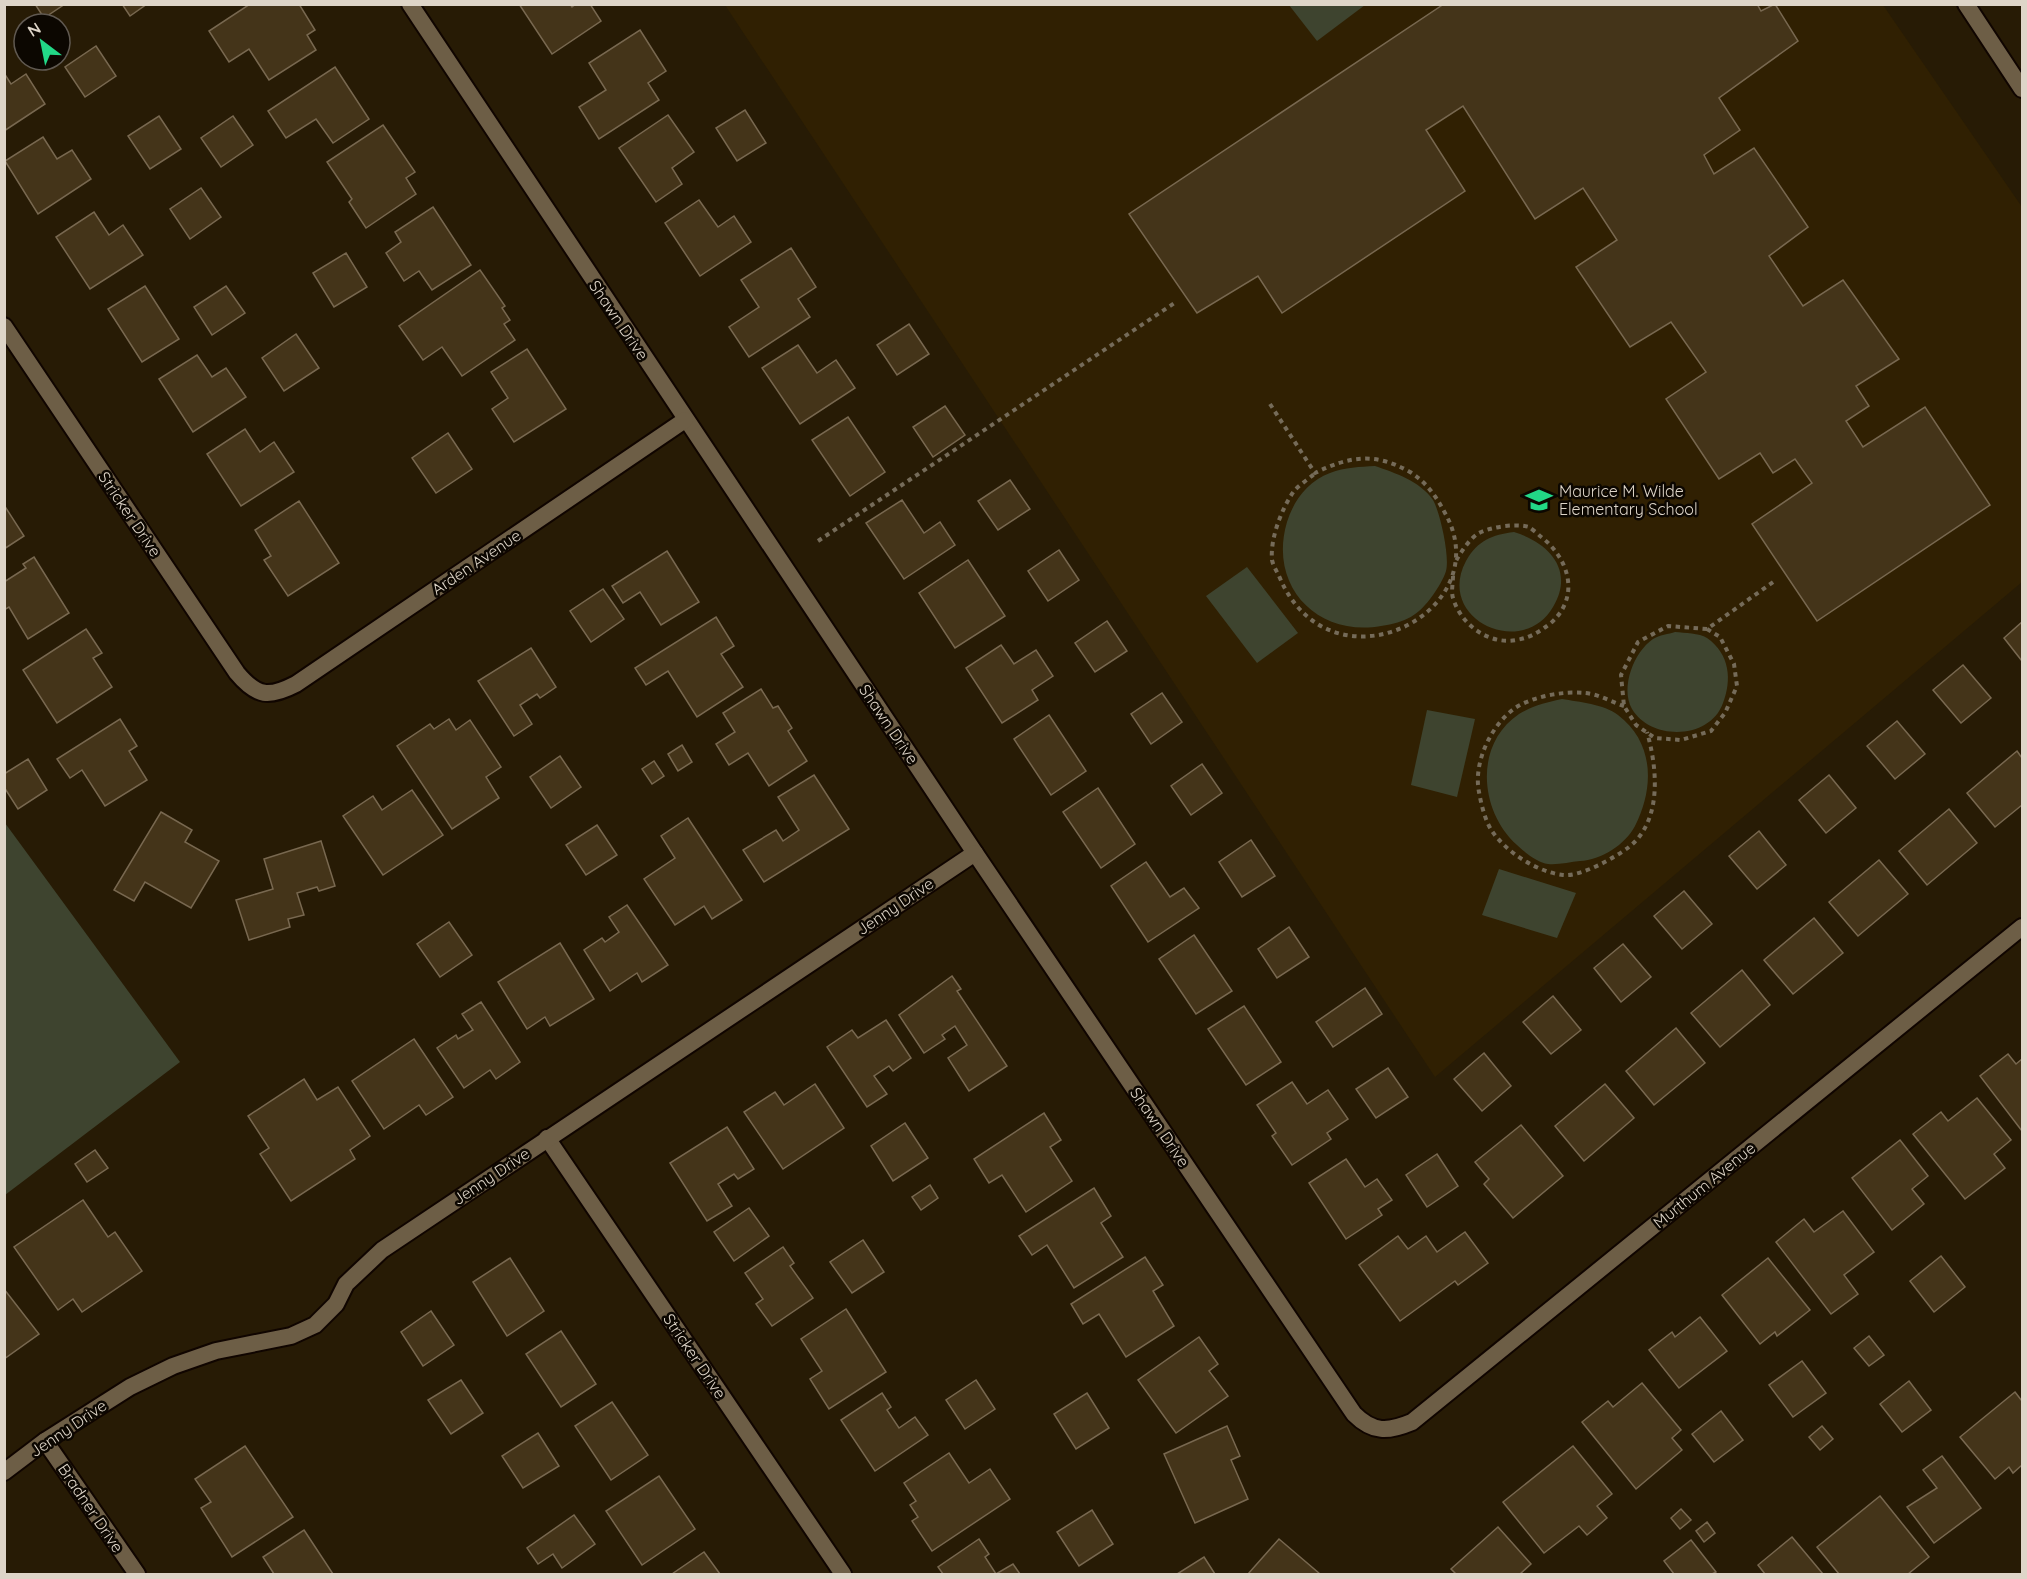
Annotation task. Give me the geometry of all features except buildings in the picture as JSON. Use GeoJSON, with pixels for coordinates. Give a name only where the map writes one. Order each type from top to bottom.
{"type":"FeatureCollection","features":[{"type":"Feature","properties":{"kind":"street","name":"Shawn Drive"},"geometry":{"type":"LineString","coordinates":[[410,4],[685,420],[1354,1414],[1366,1426],[1380,1431]]}},
{"type":"Feature","properties":{"kind":"street"},"geometry":{"type":"LineString","coordinates":[[1966,4],[2022,89]]}},
{"type":"Feature","properties":{"kind":"street","name":"Stricker Drive"},"geometry":{"type":"LineString","coordinates":[[4,326],[237,673],[249,687],[262,693]]}},
{"type":"Feature","properties":{"kind":"street","name":"Arden Avenue"},"geometry":{"type":"LineString","coordinates":[[262,693],[277,694],[296,684],[685,420]]}},
{"type":"Feature","properties":{"kind":"street","name":"Jenny Drive"},"geometry":{"type":"LineString","coordinates":[[4,1472],[45,1442],[130,1387],[173,1366],[216,1351],[291,1336],[315,1325],[336,1304],[346,1284],[382,1250],[975,853]]}},
{"type":"Feature","properties":{"kind":"street","name":"Murthum Avenue"},"geometry":{"type":"LineString","coordinates":[[1380,1431],[1395,1429],[1412,1422],[2022,927]]}},
{"type":"Feature","properties":{"kind":"street","name":"Stricker Drive"},"geometry":{"type":"LineString","coordinates":[[547,1138],[843,1575]]}},
{"type":"Feature","properties":{"kind":"street","name":"Bradner Drive"},"geometry":{"type":"LineString","coordinates":[[45,1442],[137,1575]]}},
{"type":"Feature","properties":{"kind":"path"},"geometry":{"type":"LineString","coordinates":[[818,541],[1176,303]]}},
{"type":"Feature","properties":{"kind":"path"},"geometry":{"type":"LineString","coordinates":[[1270,404],[1315,473]]}},
{"type":"Feature","properties":{"kind":"path"},"geometry":{"type":"LineString","coordinates":[[1453,575],[1438,601],[1417,622],[1387,633],[1353,638],[1322,629],[1288,599],[1272,560],[1278,521],[1295,490],[1315,473],[1338,462],[1373,457],[1402,468],[1422,479],[1450,522],[1456,545],[1454,565],[1453,575],[1452,597],[1459,613],[1477,631],[1497,642],[1518,640],[1539,633],[1558,616],[1568,593],[1566,565],[1551,544],[1529,527],[1504,526],[1478,533],[1462,551],[1454,565]]}},
{"type":"Feature","properties":{"kind":"path"},"geometry":{"type":"LineString","coordinates":[[1707,629],[1776,580]]}},
{"type":"Feature","properties":{"kind":"path"},"geometry":{"type":"LineString","coordinates":[[1668,626],[1707,629],[1720,637],[1734,664],[1737,686],[1725,713],[1711,730],[1681,740],[1655,738],[1636,725],[1624,706],[1621,675],[1638,642],[1668,626]]}},
{"type":"Feature","properties":{"kind":"path"},"geometry":{"type":"LineString","coordinates":[[1624,706],[1587,693],[1544,696],[1515,709],[1491,735],[1479,765],[1478,790],[1491,830],[1512,852],[1536,866],[1565,875],[1598,866],[1631,845],[1647,823],[1656,788],[1653,754],[1647,732]]}},
{"type":"Feature","properties":{"kind":"shaded area","name":"Maurice M. Wilde Elementary School"},"geometry":{"type":"Polygon","coordinates":[[[725,5],[1883,5],[2022,207],[2022,582],[1435,1077],[725,5]]]}},
{"type":"Feature","properties":{"kind":"green space"},"geometry":{"type":"Polygon","coordinates":[[[1289,5],[1365,5],[1317,41],[1289,5]]]}},
{"type":"Feature","properties":{"kind":"green space"},"geometry":{"type":"Polygon","coordinates":[[[1375,466],[1399,475],[1428,493],[1439,514],[1447,564],[1445,574],[1437,589],[1417,613],[1390,624],[1358,627],[1337,623],[1318,615],[1303,602],[1292,586],[1285,567],[1283,545],[1290,514],[1298,499],[1309,486],[1322,476],[1336,471],[1375,466]]]}},
{"type":"Feature","properties":{"kind":"green space"},"geometry":{"type":"Polygon","coordinates":[[[1514,532],[1538,543],[1548,551],[1560,570],[1561,581],[1559,594],[1553,607],[1539,623],[1522,630],[1504,631],[1486,626],[1472,615],[1462,600],[1460,582],[1466,561],[1475,548],[1492,537],[1514,532]]]}},
{"type":"Feature","properties":{"kind":"green space"},"geometry":{"type":"Polygon","coordinates":[[[1247,567],[1298,633],[1257,663],[1206,596],[1247,567]]]}},
{"type":"Feature","properties":{"kind":"green space"},"geometry":{"type":"Polygon","coordinates":[[[1675,632],[1704,636],[1715,644],[1725,660],[1728,677],[1726,694],[1716,715],[1706,724],[1694,730],[1680,732],[1652,727],[1641,719],[1632,709],[1628,691],[1631,671],[1640,652],[1653,639],[1675,632]]]}},
{"type":"Feature","properties":{"kind":"green space"},"geometry":{"type":"Polygon","coordinates":[[[1562,699],[1606,708],[1630,726],[1645,753],[1648,782],[1646,797],[1635,826],[1619,845],[1596,858],[1548,864],[1520,848],[1495,815],[1489,797],[1488,760],[1494,743],[1504,727],[1519,714],[1562,699]]]}},
{"type":"Feature","properties":{"kind":"green space"},"geometry":{"type":"Polygon","coordinates":[[[1427,710],[1475,719],[1457,797],[1411,785],[1427,710]]]}},
{"type":"Feature","properties":{"kind":"green space"},"geometry":{"type":"Polygon","coordinates":[[[5,823],[180,1062],[4,1195],[5,823]]]}},
{"type":"Feature","properties":{"kind":"green space"},"geometry":{"type":"Polygon","coordinates":[[[1499,869],[1576,893],[1557,938],[1482,915],[1499,869]]]}},
{"type":"Feature","properties":{"kind":"place","name":"Maurice M. Wilde Elementary School"},"geometry":{"type":"Point","coordinates":[1539,500]}}]}
